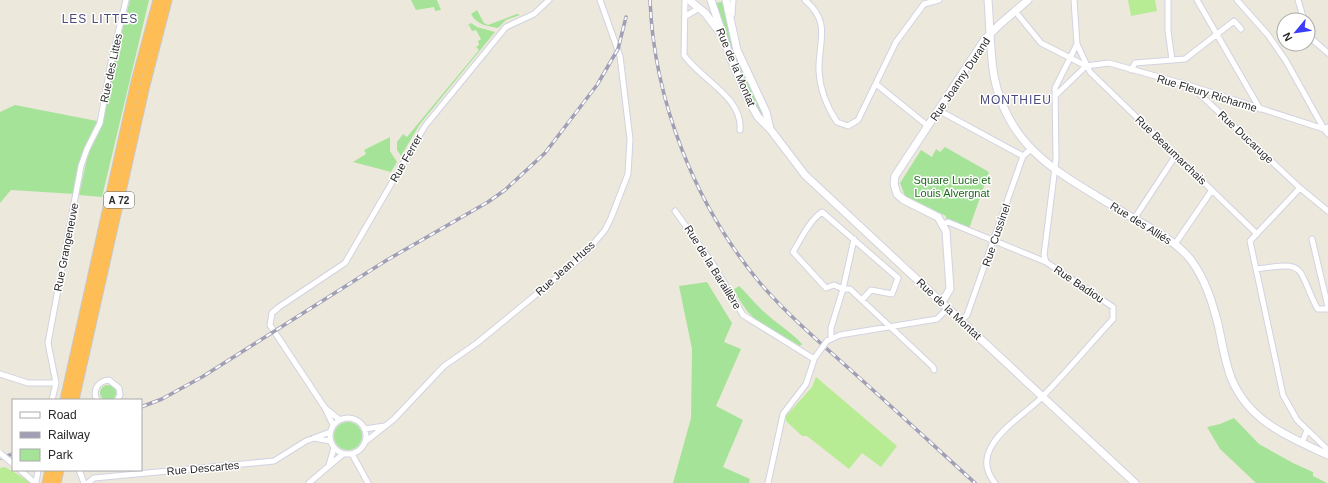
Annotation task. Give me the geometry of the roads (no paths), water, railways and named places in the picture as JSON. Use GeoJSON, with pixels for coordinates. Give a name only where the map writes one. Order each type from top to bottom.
{"type":"FeatureCollection","features":[{"type":"Feature","properties":{"kind":"highway","name":"A 72"},"geometry":{"type":"LineString","coordinates":[[65,399],[136,82],[158,0]]}},
{"type":"Feature","properties":{"kind":"highway","name":"A 72"},"geometry":{"type":"LineString","coordinates":[[74,399],[145,85],[167,0]]}},
{"type":"Feature","properties":{"kind":"highway"},"geometry":{"type":"LineString","coordinates":[[47,483],[50,471]]}},
{"type":"Feature","properties":{"kind":"highway"},"geometry":{"type":"LineString","coordinates":[[56,483],[59,471]]}},
{"type":"Feature","properties":{"kind":"street","name":"Rue des Littes"},"geometry":{"type":"LineString","coordinates":[[102,114],[111,62],[126,0]]}},
{"type":"Feature","properties":{"kind":"street","name":"Rue Ferrer"},"geometry":{"type":"LineString","coordinates":[[325,408],[270,325],[270,320],[275,309],[344,263],[425,126],[506,27],[534,14],[549,0]]}},
{"type":"Feature","properties":{"kind":"street","name":"Rue Jean Huss"},"geometry":{"type":"LineString","coordinates":[[365,442],[386,426],[444,366],[477,343],[577,260],[596,242],[611,218],[628,174],[630,139],[622,64],[601,0]]}},
{"type":"Feature","properties":{"kind":"street"},"geometry":{"type":"LineString","coordinates":[[685,0],[686,16],[684,55],[732,102],[741,121],[740,130]]}},
{"type":"Feature","properties":{"kind":"street"},"geometry":{"type":"LineString","coordinates":[[690,0],[718,30],[729,54]]}},
{"type":"Feature","properties":{"kind":"street","name":"Rue de la Montat"},"geometry":{"type":"LineString","coordinates":[[711,0],[729,54],[755,111],[808,179],[1135,483]]}},
{"type":"Feature","properties":{"kind":"street","name":"Rue de la Montat"},"geometry":{"type":"LineString","coordinates":[[726,0],[737,50],[766,112],[770,129]]}},
{"type":"Feature","properties":{"kind":"street","name":"Rue de la Montat"},"geometry":{"type":"LineString","coordinates":[[733,0],[731,9],[737,36],[737,50]]}},
{"type":"Feature","properties":{"kind":"street"},"geometry":{"type":"LineString","coordinates":[[805,0],[816,11],[823,25],[819,58],[820,79],[825,100],[833,117],[843,126],[848,126],[858,120],[896,42],[924,4],[939,0]]}},
{"type":"Feature","properties":{"kind":"street","name":"Rue des Alliés"},"geometry":{"type":"LineString","coordinates":[[988,0],[994,75],[1000,99],[1010,122],[1030,149],[1055,169],[1175,244],[1190,259],[1211,297],[1232,379],[1240,396],[1264,422],[1279,432],[1328,455]]}},
{"type":"Feature","properties":{"kind":"street","name":"Rue Joanny Durand"},"geometry":{"type":"LineString","coordinates":[[943,224],[938,217],[904,200],[897,194],[894,184],[897,172],[991,33],[1028,0]]}},
{"type":"Feature","properties":{"kind":"street"},"geometry":{"type":"LineString","coordinates":[[1074,0],[1077,44],[1086,66]]}},
{"type":"Feature","properties":{"kind":"street"},"geometry":{"type":"LineString","coordinates":[[1168,0],[1168,31],[1172,60]]}},
{"type":"Feature","properties":{"kind":"street"},"geometry":{"type":"LineString","coordinates":[[1197,0],[1260,110]]}},
{"type":"Feature","properties":{"kind":"street"},"geometry":{"type":"LineString","coordinates":[[1238,0],[1268,35],[1286,61],[1326,128],[1328,134]]}},
{"type":"Feature","properties":{"kind":"street"},"geometry":{"type":"LineString","coordinates":[[1298,0],[1302,12]]}},
{"type":"Feature","properties":{"kind":"street"},"geometry":{"type":"LineString","coordinates":[[686,16],[699,8]]}},
{"type":"Feature","properties":{"kind":"street"},"geometry":{"type":"LineString","coordinates":[[1015,11],[1041,42],[1086,66]]}},
{"type":"Feature","properties":{"kind":"street"},"geometry":{"type":"LineString","coordinates":[[1132,70],[1135,63],[1185,59],[1234,21],[1241,30]]}},
{"type":"Feature","properties":{"kind":"street"},"geometry":{"type":"LineString","coordinates":[[1316,43],[1328,53]]}},
{"type":"Feature","properties":{"kind":"street","name":"Rue Badiou"},"geometry":{"type":"LineString","coordinates":[[1042,397],[1113,319],[1113,307],[1046,262],[1044,255],[1055,169],[1054,88],[1077,44]]}},
{"type":"Feature","properties":{"kind":"street","name":"Rue Fleury Richarme"},"geometry":{"type":"LineString","coordinates":[[1086,66],[1109,63],[1191,86],[1260,110],[1326,128]]}},
{"type":"Feature","properties":{"kind":"street"},"geometry":{"type":"LineString","coordinates":[[1055,96],[1086,66]]}},
{"type":"Feature","properties":{"kind":"street","name":"Rue Beaumarchais"},"geometry":{"type":"LineString","coordinates":[[1086,66],[1090,72],[1257,234]]}},
{"type":"Feature","properties":{"kind":"street","name":"Rue Joanny Durand"},"geometry":{"type":"LineString","coordinates":[[876,84],[928,126]]}},
{"type":"Feature","properties":{"kind":"street","name":"Rue Ducaruge"},"geometry":{"type":"LineString","coordinates":[[1191,86],[1300,188],[1328,212]]}},
{"type":"Feature","properties":{"kind":"street"},"geometry":{"type":"LineString","coordinates":[[938,110],[1024,156]]}},
{"type":"Feature","properties":{"kind":"street","name":"Rue Grangeneuve"},"geometry":{"type":"LineString","coordinates":[[56,383],[48,343],[81,166],[87,149],[99,126],[102,114]]}},
{"type":"Feature","properties":{"kind":"street","name":"Rue Cussinel"},"geometry":{"type":"LineString","coordinates":[[961,321],[967,315],[1024,156],[1030,149]]}},
{"type":"Feature","properties":{"kind":"street"},"geometry":{"type":"LineString","coordinates":[[1134,219],[1176,155]]}},
{"type":"Feature","properties":{"kind":"street"},"geometry":{"type":"LineString","coordinates":[[1300,188],[1250,241],[1283,395],[1297,420],[1328,450]]}},
{"type":"Feature","properties":{"kind":"street"},"geometry":{"type":"LineString","coordinates":[[1175,244],[1212,190]]}},
{"type":"Feature","properties":{"kind":"street","name":"Rue de la Baraillère"},"geometry":{"type":"LineString","coordinates":[[675,211],[713,264],[743,315],[815,358]]}},
{"type":"Feature","properties":{"kind":"street"},"geometry":{"type":"LineString","coordinates":[[862,300],[871,290],[892,294],[898,278],[822,212],[807,228],[793,252],[826,288],[834,285],[843,289],[850,289],[933,367],[934,370]]}},
{"type":"Feature","properties":{"kind":"street"},"geometry":{"type":"LineString","coordinates":[[942,302],[950,289],[946,231],[943,224],[948,222],[1046,262]]}},
{"type":"Feature","properties":{"kind":"street"},"geometry":{"type":"LineString","coordinates":[[768,483],[783,414],[806,384],[815,358],[829,340],[831,328],[843,289],[854,239]]}},
{"type":"Feature","properties":{"kind":"street"},"geometry":{"type":"LineString","coordinates":[[1256,269],[1288,265],[1297,268],[1304,277],[1318,309],[1328,308],[1312,239]]}},
{"type":"Feature","properties":{"kind":"street"},"geometry":{"type":"LineString","coordinates":[[829,340],[937,318],[948,308]]}},
{"type":"Feature","properties":{"kind":"street"},"geometry":{"type":"LineString","coordinates":[[0,374],[28,383],[56,383],[52,399]]}},
{"type":"Feature","properties":{"kind":"street"},"geometry":{"type":"LineString","coordinates":[[97,399],[95,395],[96,388],[101,382],[109,380],[119,388],[120,396],[118,399]]}},
{"type":"Feature","properties":{"kind":"street"},"geometry":{"type":"LineString","coordinates":[[995,483],[988,472],[987,457],[990,449],[1019,416],[1042,397]]}},
{"type":"Feature","properties":{"kind":"street"},"geometry":{"type":"LineString","coordinates":[[325,408],[340,420]]}},
{"type":"Feature","properties":{"kind":"street"},"geometry":{"type":"LineString","coordinates":[[325,408],[333,425]]}},
{"type":"Feature","properties":{"kind":"street"},"geometry":{"type":"LineString","coordinates":[[351,418],[357,420],[364,429],[365,442],[358,451],[352,454],[343,454],[334,448],[330,441],[330,432],[333,425],[340,420],[351,418]]}},
{"type":"Feature","properties":{"kind":"street"},"geometry":{"type":"LineString","coordinates":[[364,429],[386,426]]}},
{"type":"Feature","properties":{"kind":"street"},"geometry":{"type":"LineString","coordinates":[[1302,443],[1307,430]]}},
{"type":"Feature","properties":{"kind":"street","name":"Rue Descartes"},"geometry":{"type":"LineString","coordinates":[[88,483],[94,478],[274,461],[314,438],[330,432]]}},
{"type":"Feature","properties":{"kind":"street"},"geometry":{"type":"LineString","coordinates":[[314,438],[330,441]]}},
{"type":"Feature","properties":{"kind":"street"},"geometry":{"type":"LineString","coordinates":[[329,465],[334,448]]}},
{"type":"Feature","properties":{"kind":"street"},"geometry":{"type":"LineString","coordinates":[[0,453],[12,463]]}},
{"type":"Feature","properties":{"kind":"street"},"geometry":{"type":"LineString","coordinates":[[309,483],[343,454]]}},
{"type":"Feature","properties":{"kind":"street"},"geometry":{"type":"LineString","coordinates":[[352,454],[368,483]]}},
{"type":"Feature","properties":{"kind":"street"},"geometry":{"type":"LineString","coordinates":[[21,471],[35,483],[38,471]]}},
{"type":"Feature","properties":{"kind":"street"},"geometry":{"type":"LineString","coordinates":[[79,471],[84,483]]}},
{"type":"Feature","properties":{"kind":"railway"},"geometry":{"type":"LineString","coordinates":[[650,0],[653,38],[669,113],[682,150],[698,186],[716,220],[737,253],[760,283],[812,336],[975,483]]}},
{"type":"Feature","properties":{"kind":"railway"},"geometry":{"type":"LineString","coordinates":[[142,407],[162,399],[202,377],[387,260],[488,202],[505,190],[545,153],[597,85],[618,49],[626,17]]}},
{"type":"Feature","properties":{"kind":"railway"},"geometry":{"type":"LineString","coordinates":[[0,458],[12,454]]}},
{"type":"Feature","properties":{"kind":"district","name":"LES LITTES"},"geometry":{"type":"Point","coordinates":[100,19]}},
{"type":"Feature","properties":{"kind":"district","name":"MONTHIEU"},"geometry":{"type":"Point","coordinates":[1016,100]}},
{"type":"Feature","properties":{"kind":"park label","name":"Square Lucie et Louis Alvergnat"},"geometry":{"type":"Point","coordinates":[952,186]}}]}
